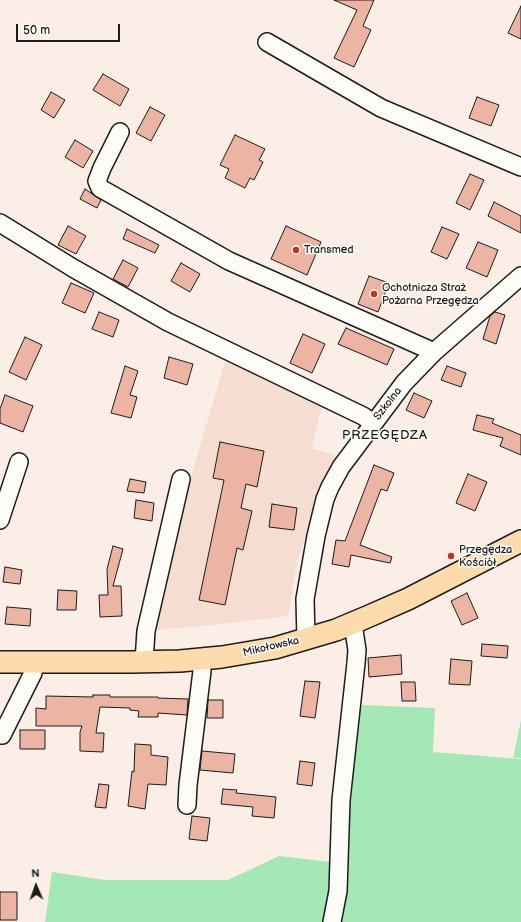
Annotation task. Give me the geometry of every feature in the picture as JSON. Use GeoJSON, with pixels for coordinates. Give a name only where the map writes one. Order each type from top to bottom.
{"type":"FeatureCollection","features":[{"type":"Feature","properties":{"kind":"main road","name":"Mikołowska"},"geometry":{"type":"LineString","coordinates":[[0,662],[144,662],[200,659],[260,651],[306,640],[353,624],[408,599],[521,541]]}},
{"type":"Feature","properties":{"kind":"street"},"geometry":{"type":"LineString","coordinates":[[267,42],[381,108],[521,167]]}},
{"type":"Feature","properties":{"kind":"street"},"geometry":{"type":"LineString","coordinates":[[120,132],[97,181],[100,188],[229,261],[434,352]]}},
{"type":"Feature","properties":{"kind":"street"},"geometry":{"type":"LineString","coordinates":[[0,223],[73,268],[156,315],[363,416],[373,423]]}},
{"type":"Feature","properties":{"kind":"street","name":"Szkolna"},"geometry":{"type":"LineString","coordinates":[[306,640],[305,599],[316,536],[325,499],[330,486],[341,467],[404,383],[434,352],[521,276]]}},
{"type":"Feature","properties":{"kind":"street"},"geometry":{"type":"LineString","coordinates":[[0,520],[18,462]]}},
{"type":"Feature","properties":{"kind":"street"},"geometry":{"type":"LineString","coordinates":[[144,662],[146,631],[181,480]]}},
{"type":"Feature","properties":{"kind":"street"},"geometry":{"type":"LineString","coordinates":[[332,922],[338,890],[341,800],[357,650],[353,624]]}},
{"type":"Feature","properties":{"kind":"street"},"geometry":{"type":"LineString","coordinates":[[187,805],[202,671],[200,659]]}},
{"type":"Feature","properties":{"kind":"street"},"geometry":{"type":"LineString","coordinates":[[0,736],[2,735],[33,673],[33,662]]}},
{"type":"Feature","properties":{"kind":"shaded area"},"geometry":{"type":"Polygon","coordinates":[[[226,358],[323,402],[312,448],[341,457],[324,484],[298,558],[288,616],[214,625],[153,630],[176,528],[226,358]]]}},
{"type":"Feature","properties":{"kind":"green space"},"geometry":{"type":"Polygon","coordinates":[[[360,705],[435,708],[433,752],[521,759],[521,922],[339,922],[348,886],[348,798],[360,705]]]}},
{"type":"Feature","properties":{"kind":"green space"},"geometry":{"type":"Polygon","coordinates":[[[521,720],[521,758],[513,758],[521,720]]]}},
{"type":"Feature","properties":{"kind":"green space"},"geometry":{"type":"Polygon","coordinates":[[[279,856],[331,862],[325,922],[45,922],[52,872],[105,880],[228,880],[279,856]]]}},
{"type":"Feature","properties":{"kind":"building"},"geometry":{"type":"Polygon","coordinates":[[[334,0],[374,0],[363,26],[371,30],[354,67],[334,58],[357,10],[334,0]]]}},
{"type":"Feature","properties":{"kind":"building"},"geometry":{"type":"Polygon","coordinates":[[[521,6],[521,39],[508,33],[521,6]]]}},
{"type":"Feature","properties":{"kind":"building"},"geometry":{"type":"Polygon","coordinates":[[[103,74],[129,89],[120,106],[93,90],[103,74]]]}},
{"type":"Feature","properties":{"kind":"building"},"geometry":{"type":"Polygon","coordinates":[[[51,92],[65,100],[54,118],[41,110],[51,92]]]}},
{"type":"Feature","properties":{"kind":"building"},"geometry":{"type":"Polygon","coordinates":[[[477,97],[499,105],[491,126],[469,118],[477,97]]]}},
{"type":"Feature","properties":{"kind":"building"},"geometry":{"type":"Polygon","coordinates":[[[150,107],[165,115],[151,141],[136,133],[150,107]]]}},
{"type":"Feature","properties":{"kind":"building"},"geometry":{"type":"Polygon","coordinates":[[[235,135],[265,149],[259,160],[263,162],[254,180],[250,178],[245,188],[225,178],[229,169],[220,165],[235,135]]]}},
{"type":"Feature","properties":{"kind":"building"},"geometry":{"type":"Polygon","coordinates":[[[75,140],[93,151],[83,168],[65,157],[75,140]]]}},
{"type":"Feature","properties":{"kind":"building"},"geometry":{"type":"Polygon","coordinates":[[[470,174],[484,180],[470,210],[456,203],[470,174]]]}},
{"type":"Feature","properties":{"kind":"building"},"geometry":{"type":"Polygon","coordinates":[[[85,189],[101,200],[97,208],[80,199],[85,189]]]}},
{"type":"Feature","properties":{"kind":"building"},"geometry":{"type":"Polygon","coordinates":[[[494,202],[521,216],[521,233],[488,216],[494,202]]]}},
{"type":"Feature","properties":{"kind":"building"},"geometry":{"type":"Polygon","coordinates":[[[68,226],[86,236],[76,254],[58,245],[68,226]]]}},
{"type":"Feature","properties":{"kind":"building","name":"Transmed"},"geometry":{"type":"Polygon","coordinates":[[[286,226],[321,242],[307,275],[271,259],[286,226]]]}},
{"type":"Feature","properties":{"kind":"building"},"geometry":{"type":"Polygon","coordinates":[[[442,227],[459,234],[447,259],[431,252],[442,227]]]}},
{"type":"Feature","properties":{"kind":"building"},"geometry":{"type":"Polygon","coordinates":[[[127,229],[159,245],[155,253],[123,239],[127,229]]]}},
{"type":"Feature","properties":{"kind":"building"},"geometry":{"type":"Polygon","coordinates":[[[478,242],[498,250],[487,277],[466,268],[478,242]]]}},
{"type":"Feature","properties":{"kind":"building"},"geometry":{"type":"Polygon","coordinates":[[[123,260],[138,268],[128,287],[113,279],[123,260]]]}},
{"type":"Feature","properties":{"kind":"building"},"geometry":{"type":"Polygon","coordinates":[[[181,263],[200,274],[190,292],[171,281],[181,263]]]}},
{"type":"Feature","properties":{"kind":"building","name":"Ochotnicza Straż Pożarna Przegędza"},"geometry":{"type":"Polygon","coordinates":[[[369,276],[389,283],[378,312],[358,304],[369,276]]]}},
{"type":"Feature","properties":{"kind":"building"},"geometry":{"type":"Polygon","coordinates":[[[71,283],[94,293],[85,313],[62,303],[71,283]]]}},
{"type":"Feature","properties":{"kind":"building"},"geometry":{"type":"Polygon","coordinates":[[[99,312],[119,320],[113,337],[92,329],[99,312]]]}},
{"type":"Feature","properties":{"kind":"building"},"geometry":{"type":"Polygon","coordinates":[[[495,312],[505,315],[496,344],[483,339],[490,316],[495,312]]]}},
{"type":"Feature","properties":{"kind":"building"},"geometry":{"type":"Polygon","coordinates":[[[346,328],[394,349],[387,365],[338,344],[346,328]]]}},
{"type":"Feature","properties":{"kind":"building"},"geometry":{"type":"Polygon","coordinates":[[[303,334],[325,344],[312,373],[290,363],[303,334]]]}},
{"type":"Feature","properties":{"kind":"building"},"geometry":{"type":"Polygon","coordinates":[[[25,337],[42,345],[26,380],[9,372],[25,337]]]}},
{"type":"Feature","properties":{"kind":"building"},"geometry":{"type":"Polygon","coordinates":[[[169,357],[193,364],[187,385],[164,378],[169,357]]]}},
{"type":"Feature","properties":{"kind":"building"},"geometry":{"type":"Polygon","coordinates":[[[125,366],[138,371],[130,395],[137,397],[131,418],[111,413],[125,366]]]}},
{"type":"Feature","properties":{"kind":"building"},"geometry":{"type":"Polygon","coordinates":[[[447,366],[466,373],[461,387],[441,380],[447,366]]]}},
{"type":"Feature","properties":{"kind":"building"},"geometry":{"type":"Polygon","coordinates":[[[414,393],[432,401],[424,418],[406,410],[414,393]]]}},
{"type":"Feature","properties":{"kind":"building"},"geometry":{"type":"Polygon","coordinates":[[[5,395],[33,406],[23,432],[0,423],[0,409],[5,395]]]}},
{"type":"Feature","properties":{"kind":"building"},"geometry":{"type":"Polygon","coordinates":[[[477,415],[494,419],[492,423],[521,435],[521,455],[500,446],[503,438],[473,430],[477,415]]]}},
{"type":"Feature","properties":{"kind":"building"},"geometry":{"type":"Polygon","coordinates":[[[220,442],[264,451],[257,487],[246,484],[241,508],[252,511],[243,550],[237,548],[225,605],[199,600],[224,480],[213,478],[220,442]]]}},
{"type":"Feature","properties":{"kind":"building"},"geometry":{"type":"Polygon","coordinates":[[[374,465],[394,473],[387,491],[381,489],[360,545],[392,557],[390,563],[351,555],[349,567],[332,564],[336,540],[345,541],[374,465]]]}},
{"type":"Feature","properties":{"kind":"building"},"geometry":{"type":"Polygon","coordinates":[[[468,474],[487,482],[475,511],[456,503],[468,474]]]}},
{"type":"Feature","properties":{"kind":"building"},"geometry":{"type":"Polygon","coordinates":[[[130,479],[146,482],[144,493],[127,491],[130,479]]]}},
{"type":"Feature","properties":{"kind":"building"},"geometry":{"type":"Polygon","coordinates":[[[136,500],[154,503],[152,521],[134,518],[136,500]]]}},
{"type":"Feature","properties":{"kind":"building"},"geometry":{"type":"Polygon","coordinates":[[[272,504],[297,508],[294,530],[269,527],[272,504]]]}},
{"type":"Feature","properties":{"kind":"building"},"geometry":{"type":"Polygon","coordinates":[[[113,546],[123,549],[113,586],[121,586],[122,616],[100,617],[99,595],[108,595],[107,569],[113,546]]]}},
{"type":"Feature","properties":{"kind":"building"},"geometry":{"type":"Polygon","coordinates":[[[5,567],[22,570],[20,584],[3,582],[5,567]]]}},
{"type":"Feature","properties":{"kind":"building"},"geometry":{"type":"Polygon","coordinates":[[[58,590],[77,591],[76,610],[57,610],[58,590]]]}},
{"type":"Feature","properties":{"kind":"building"},"geometry":{"type":"Polygon","coordinates":[[[467,593],[478,618],[462,625],[451,601],[467,593]]]}},
{"type":"Feature","properties":{"kind":"building"},"geometry":{"type":"Polygon","coordinates":[[[7,607],[31,609],[30,626],[5,624],[7,607]]]}},
{"type":"Feature","properties":{"kind":"building"},"geometry":{"type":"Polygon","coordinates":[[[482,644],[508,646],[507,658],[481,656],[482,644]]]}},
{"type":"Feature","properties":{"kind":"building"},"geometry":{"type":"Polygon","coordinates":[[[401,655],[402,674],[369,677],[368,658],[401,655]]]}},
{"type":"Feature","properties":{"kind":"building"},"geometry":{"type":"Polygon","coordinates":[[[451,659],[472,661],[470,685],[449,684],[451,659]]]}},
{"type":"Feature","properties":{"kind":"building"},"geometry":{"type":"Polygon","coordinates":[[[305,681],[320,682],[315,718],[300,716],[305,681]]]}},
{"type":"Feature","properties":{"kind":"building"},"geometry":{"type":"Polygon","coordinates":[[[401,682],[415,682],[416,701],[402,701],[401,682]]]}},
{"type":"Feature","properties":{"kind":"building"},"geometry":{"type":"Polygon","coordinates":[[[93,695],[110,695],[110,697],[158,697],[188,699],[187,715],[158,713],[158,717],[138,717],[139,711],[130,710],[130,708],[100,707],[96,733],[104,733],[103,752],[80,751],[80,732],[82,726],[36,726],[36,708],[46,709],[46,696],[93,697],[93,695]]]}},
{"type":"Feature","properties":{"kind":"building"},"geometry":{"type":"Polygon","coordinates":[[[208,700],[223,700],[223,718],[207,718],[208,700]]]}},
{"type":"Feature","properties":{"kind":"building"},"geometry":{"type":"Polygon","coordinates":[[[20,730],[45,730],[45,749],[20,749],[20,730]]]}},
{"type":"Feature","properties":{"kind":"building"},"geometry":{"type":"Polygon","coordinates":[[[135,744],[151,745],[151,755],[168,757],[166,785],[148,784],[145,809],[128,806],[132,771],[134,772],[135,744]]]}},
{"type":"Feature","properties":{"kind":"building"},"geometry":{"type":"Polygon","coordinates":[[[202,751],[235,754],[233,773],[200,770],[202,751]]]}},
{"type":"Feature","properties":{"kind":"building"},"geometry":{"type":"Polygon","coordinates":[[[300,761],[315,763],[312,786],[297,784],[300,761]]]}},
{"type":"Feature","properties":{"kind":"building"},"geometry":{"type":"Polygon","coordinates":[[[99,784],[109,785],[106,808],[95,807],[99,784]]]}},
{"type":"Feature","properties":{"kind":"building"},"geometry":{"type":"Polygon","coordinates":[[[223,789],[237,790],[236,793],[276,797],[274,818],[252,816],[253,807],[221,804],[223,789]]]}},
{"type":"Feature","properties":{"kind":"building"},"geometry":{"type":"Polygon","coordinates":[[[192,816],[210,818],[207,841],[189,839],[192,816]]]}},
{"type":"Feature","properties":{"kind":"building"},"geometry":{"type":"Polygon","coordinates":[[[0,892],[17,892],[17,920],[0,920],[0,892]]]}},
{"type":"Feature","properties":{"kind":"place","name":"Transmed"},"geometry":{"type":"Point","coordinates":[296,250]}},
{"type":"Feature","properties":{"kind":"place","name":"Ochotnicza Straż Pożarna Przegędza"},"geometry":{"type":"Point","coordinates":[374,294]}},
{"type":"Feature","properties":{"kind":"place","name":"Przegędza Kościół"},"geometry":{"type":"Point","coordinates":[451,556]}},
{"type":"Feature","properties":{"kind":"district","name":"PRZEGĘDZA"},"geometry":{"type":"Point","coordinates":[385,436]}}]}
